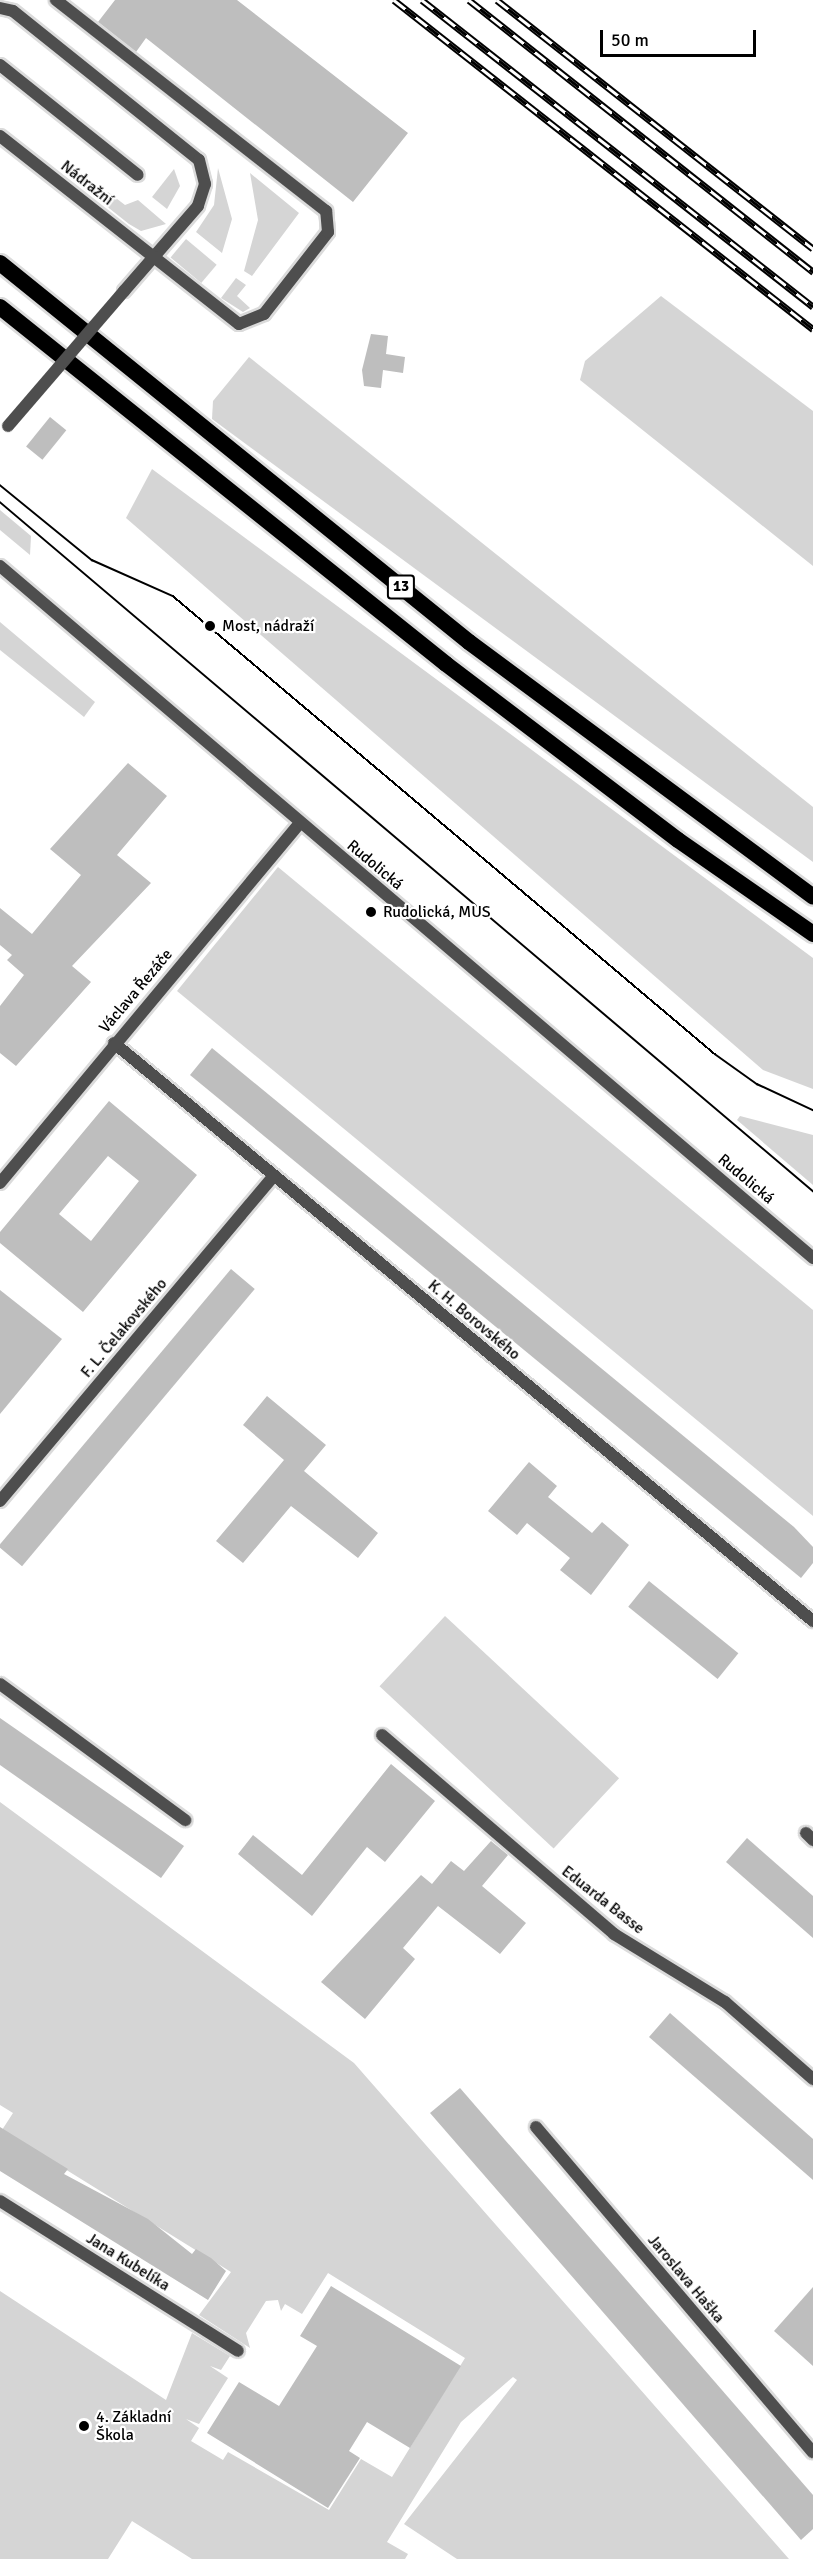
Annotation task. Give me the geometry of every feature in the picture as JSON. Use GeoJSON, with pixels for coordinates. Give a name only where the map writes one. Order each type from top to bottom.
{"type":"FeatureCollection","features":[{"type":"Feature","properties":{"kind":"highway","name":"13"},"geometry":{"type":"LineString","coordinates":[[0,263],[460,635],[813,897]]}},
{"type":"Feature","properties":{"kind":"highway","name":"13"},"geometry":{"type":"LineString","coordinates":[[0,307],[454,671],[678,840],[813,934]]}},
{"type":"Feature","properties":{"kind":"street","name":"Nádražní"},"geometry":{"type":"LineString","coordinates":[[0,136],[230,320],[253,322],[328,232],[329,222],[326,212],[56,0]]}},
{"type":"Feature","properties":{"kind":"street"},"geometry":{"type":"LineString","coordinates":[[0,8],[22,18],[199,160],[205,184],[198,206],[4,430]]}},
{"type":"Feature","properties":{"kind":"street"},"geometry":{"type":"LineString","coordinates":[[0,65],[138,175]]}},
{"type":"Feature","properties":{"kind":"street","name":"Rudolická"},"geometry":{"type":"LineString","coordinates":[[0,567],[813,1258]]}},
{"type":"Feature","properties":{"kind":"street","name":"Václava Řezáče"},"geometry":{"type":"LineString","coordinates":[[0,1183],[114,1043],[300,823]]}},
{"type":"Feature","properties":{"kind":"street","name":"K. H. Borovského"},"geometry":{"type":"LineString","coordinates":[[114,1043],[813,1621]]}},
{"type":"Feature","properties":{"kind":"street","name":"F. L. Čelakovského"},"geometry":{"type":"LineString","coordinates":[[0,1502],[274,1176]]}},
{"type":"Feature","properties":{"kind":"street"},"geometry":{"type":"LineString","coordinates":[[0,1684],[184,1820]]}},
{"type":"Feature","properties":{"kind":"street","name":"Eduarda Basse"},"geometry":{"type":"LineString","coordinates":[[382,1735],[614,1934],[725,2002],[813,2079]]}},
{"type":"Feature","properties":{"kind":"street","name":"Jaroslava Haška"},"geometry":{"type":"LineString","coordinates":[[536,2127],[813,2452]]}},
{"type":"Feature","properties":{"kind":"street","name":"Jana Kubelíka"},"geometry":{"type":"LineString","coordinates":[[0,2201],[238,2351]]}},
{"type":"Feature","properties":{"kind":"shaded area"},"geometry":{"type":"Polygon","coordinates":[[[218,168],[232,219],[222,253],[196,232],[214,205],[218,168]]]}},
{"type":"Feature","properties":{"kind":"shaded area"},"geometry":{"type":"Polygon","coordinates":[[[174,169],[180,186],[167,209],[152,197],[174,169]]]}},
{"type":"Feature","properties":{"kind":"shaded area"},"geometry":{"type":"Polygon","coordinates":[[[250,173],[299,213],[252,276],[244,271],[258,220],[250,173]]]}},
{"type":"Feature","properties":{"kind":"shaded area"},"geometry":{"type":"Polygon","coordinates":[[[108,192],[125,205],[138,200],[166,224],[141,231],[100,201],[108,192]]]}},
{"type":"Feature","properties":{"kind":"shaded area"},"geometry":{"type":"Polygon","coordinates":[[[186,239],[217,265],[201,283],[171,257],[186,239]]]}},
{"type":"Feature","properties":{"kind":"shaded area"},"geometry":{"type":"Polygon","coordinates":[[[236,278],[246,285],[237,296],[250,308],[243,312],[221,298],[236,278]]]}},
{"type":"Feature","properties":{"kind":"shaded area"},"geometry":{"type":"Polygon","coordinates":[[[661,296],[813,411],[813,566],[580,380],[585,361],[661,296]]]}},
{"type":"Feature","properties":{"kind":"shaded area"},"geometry":{"type":"Polygon","coordinates":[[[249,357],[813,807],[813,862],[212,419],[213,401],[249,357]]]}},
{"type":"Feature","properties":{"kind":"shaded area"},"geometry":{"type":"Polygon","coordinates":[[[152,469],[813,958],[813,1089],[763,1070],[126,518],[152,469]]]}},
{"type":"Feature","properties":{"kind":"shaded area"},"geometry":{"type":"Polygon","coordinates":[[[0,510],[31,536],[30,555],[0,530],[0,510]]]}},
{"type":"Feature","properties":{"kind":"shaded area"},"geometry":{"type":"Polygon","coordinates":[[[0,622],[95,702],[84,717],[0,650],[0,622]]]}},
{"type":"Feature","properties":{"kind":"shaded area"},"geometry":{"type":"Polygon","coordinates":[[[278,867],[813,1310],[813,1516],[177,991],[278,867]]]}},
{"type":"Feature","properties":{"kind":"shaded area"},"geometry":{"type":"Polygon","coordinates":[[[740,1116],[813,1135],[813,1185],[737,1120],[740,1116]]]}},
{"type":"Feature","properties":{"kind":"shaded area"},"geometry":{"type":"Polygon","coordinates":[[[445,1616],[619,1778],[554,1849],[380,1686],[445,1616]]]}},
{"type":"Feature","properties":{"kind":"shaded area"},"geometry":{"type":"Polygon","coordinates":[[[0,1802],[354,2063],[789,2559],[457,2559],[404,2524],[517,2380],[513,2377],[461,2422],[387,2542],[408,2554],[405,2559],[192,2559],[132,2521],[108,2559],[0,2559],[0,2291],[166,2400],[192,2333],[230,2356],[221,2370],[210,2366],[228,2378],[199,2424],[186,2419],[199,2428],[191,2441],[223,2460],[228,2452],[329,2510],[361,2459],[392,2477],[465,2358],[328,2273],[302,2314],[285,2304],[281,2311],[278,2300],[266,2301],[246,2333],[250,2348],[199,2315],[231,2272],[2,2130],[13,2113],[0,2105],[0,1802]]]}},
{"type":"Feature","properties":{"kind":"building"},"geometry":{"type":"Polygon","coordinates":[[[115,0],[237,0],[408,133],[353,202],[146,38],[136,52],[98,22],[115,0]]]}},
{"type":"Feature","properties":{"kind":"building"},"geometry":{"type":"Polygon","coordinates":[[[371,334],[388,336],[386,354],[405,357],[403,373],[383,370],[381,388],[364,386],[362,370],[371,334]]]}},
{"type":"Feature","properties":{"kind":"building"},"geometry":{"type":"Polygon","coordinates":[[[50,417],[66,430],[42,460],[26,447],[50,417]]]}},
{"type":"Feature","properties":{"kind":"building"},"geometry":{"type":"Polygon","coordinates":[[[128,763],[167,796],[117,855],[151,883],[72,966],[91,982],[16,1066],[0,1053],[0,1006],[24,975],[7,960],[12,955],[0,945],[0,908],[32,934],[81,875],[50,849],[128,763]]]}},
{"type":"Feature","properties":{"kind":"building"},"geometry":{"type":"Polygon","coordinates":[[[212,1048],[794,1527],[813,1547],[813,1563],[801,1578],[190,1075],[212,1048]]]}},
{"type":"Feature","properties":{"kind":"building"},"geometry":{"type":"Polygon","coordinates":[[[109,1101],[197,1175],[83,1312],[0,1243],[0,1232],[109,1101]],[[108,1156],[59,1214],[91,1241],[139,1181],[108,1156]]]}},
{"type":"Feature","properties":{"kind":"building"},"geometry":{"type":"Polygon","coordinates":[[[231,1269],[255,1289],[22,1566],[0,1548],[0,1544],[231,1269]]]}},
{"type":"Feature","properties":{"kind":"building"},"geometry":{"type":"Polygon","coordinates":[[[0,1290],[62,1339],[0,1414],[0,1290]]]}},
{"type":"Feature","properties":{"kind":"building"},"geometry":{"type":"Polygon","coordinates":[[[267,1396],[326,1445],[304,1471],[378,1533],[358,1558],[291,1506],[243,1563],[216,1541],[284,1460],[243,1425],[267,1396]]]}},
{"type":"Feature","properties":{"kind":"building"},"geometry":{"type":"Polygon","coordinates":[[[529,1462],[557,1486],[548,1497],[592,1533],[602,1522],[629,1545],[591,1595],[560,1570],[570,1558],[527,1523],[517,1535],[488,1511],[529,1462]]]}},
{"type":"Feature","properties":{"kind":"building"},"geometry":{"type":"Polygon","coordinates":[[[649,1581],[738,1653],[718,1679],[628,1607],[649,1581]]]}},
{"type":"Feature","properties":{"kind":"building"},"geometry":{"type":"Polygon","coordinates":[[[0,1718],[184,1846],[161,1878],[0,1765],[0,1718]]]}},
{"type":"Feature","properties":{"kind":"building"},"geometry":{"type":"Polygon","coordinates":[[[391,1764],[435,1801],[385,1862],[367,1847],[312,1916],[238,1854],[253,1835],[302,1875],[391,1764]]]}},
{"type":"Feature","properties":{"kind":"building"},"geometry":{"type":"Polygon","coordinates":[[[747,1838],[813,1896],[813,1938],[726,1862],[747,1838]]]}},
{"type":"Feature","properties":{"kind":"building"},"geometry":{"type":"Polygon","coordinates":[[[491,1841],[508,1855],[482,1886],[526,1923],[500,1954],[438,1906],[403,1948],[415,1959],[365,2019],[321,1982],[421,1875],[432,1884],[451,1861],[464,1871],[491,1841]]]}},
{"type":"Feature","properties":{"kind":"building"},"geometry":{"type":"Polygon","coordinates":[[[670,2013],[813,2139],[813,2180],[649,2037],[670,2013]]]}},
{"type":"Feature","properties":{"kind":"building"},"geometry":{"type":"Polygon","coordinates":[[[460,2088],[813,2495],[813,2529],[801,2540],[430,2113],[460,2088]]]}},
{"type":"Feature","properties":{"kind":"building"},"geometry":{"type":"Polygon","coordinates":[[[0,2127],[68,2169],[64,2174],[148,2219],[192,2254],[196,2249],[211,2258],[226,2271],[208,2300],[0,2171],[0,2127]]]}},
{"type":"Feature","properties":{"kind":"building"},"geometry":{"type":"Polygon","coordinates":[[[331,2286],[461,2366],[410,2448],[367,2422],[349,2451],[360,2458],[328,2508],[207,2433],[239,2382],[279,2406],[317,2346],[300,2336],[331,2286]]]}},
{"type":"Feature","properties":{"kind":"building"},"geometry":{"type":"Polygon","coordinates":[[[813,2287],[813,2366],[774,2331],[813,2287]]]}},
{"type":"Feature","properties":{"kind":"tram line"},"geometry":{"type":"LineString","coordinates":[[0,485],[92,560],[173,596],[715,1054],[757,1084],[813,1110]]}},
{"type":"Feature","properties":{"kind":"tram line"},"geometry":{"type":"LineString","coordinates":[[0,502],[813,1191]]}},
{"type":"Feature","properties":{"kind":"railway"},"geometry":{"type":"LineString","coordinates":[[394,0],[813,329]]}},
{"type":"Feature","properties":{"kind":"railway"},"geometry":{"type":"LineString","coordinates":[[422,0],[813,307]]}},
{"type":"Feature","properties":{"kind":"railway"},"geometry":{"type":"LineString","coordinates":[[469,0],[813,272]]}},
{"type":"Feature","properties":{"kind":"railway"},"geometry":{"type":"LineString","coordinates":[[497,0],[813,249]]}},
{"type":"Feature","properties":{"kind":"place","name":"Most, nádraží"},"geometry":{"type":"Point","coordinates":[210,626]}},
{"type":"Feature","properties":{"kind":"place","name":"Rudolická, MUS"},"geometry":{"type":"Point","coordinates":[371,912]}},
{"type":"Feature","properties":{"kind":"place","name":"4. Základní Škola"},"geometry":{"type":"Point","coordinates":[84,2426]}}]}
